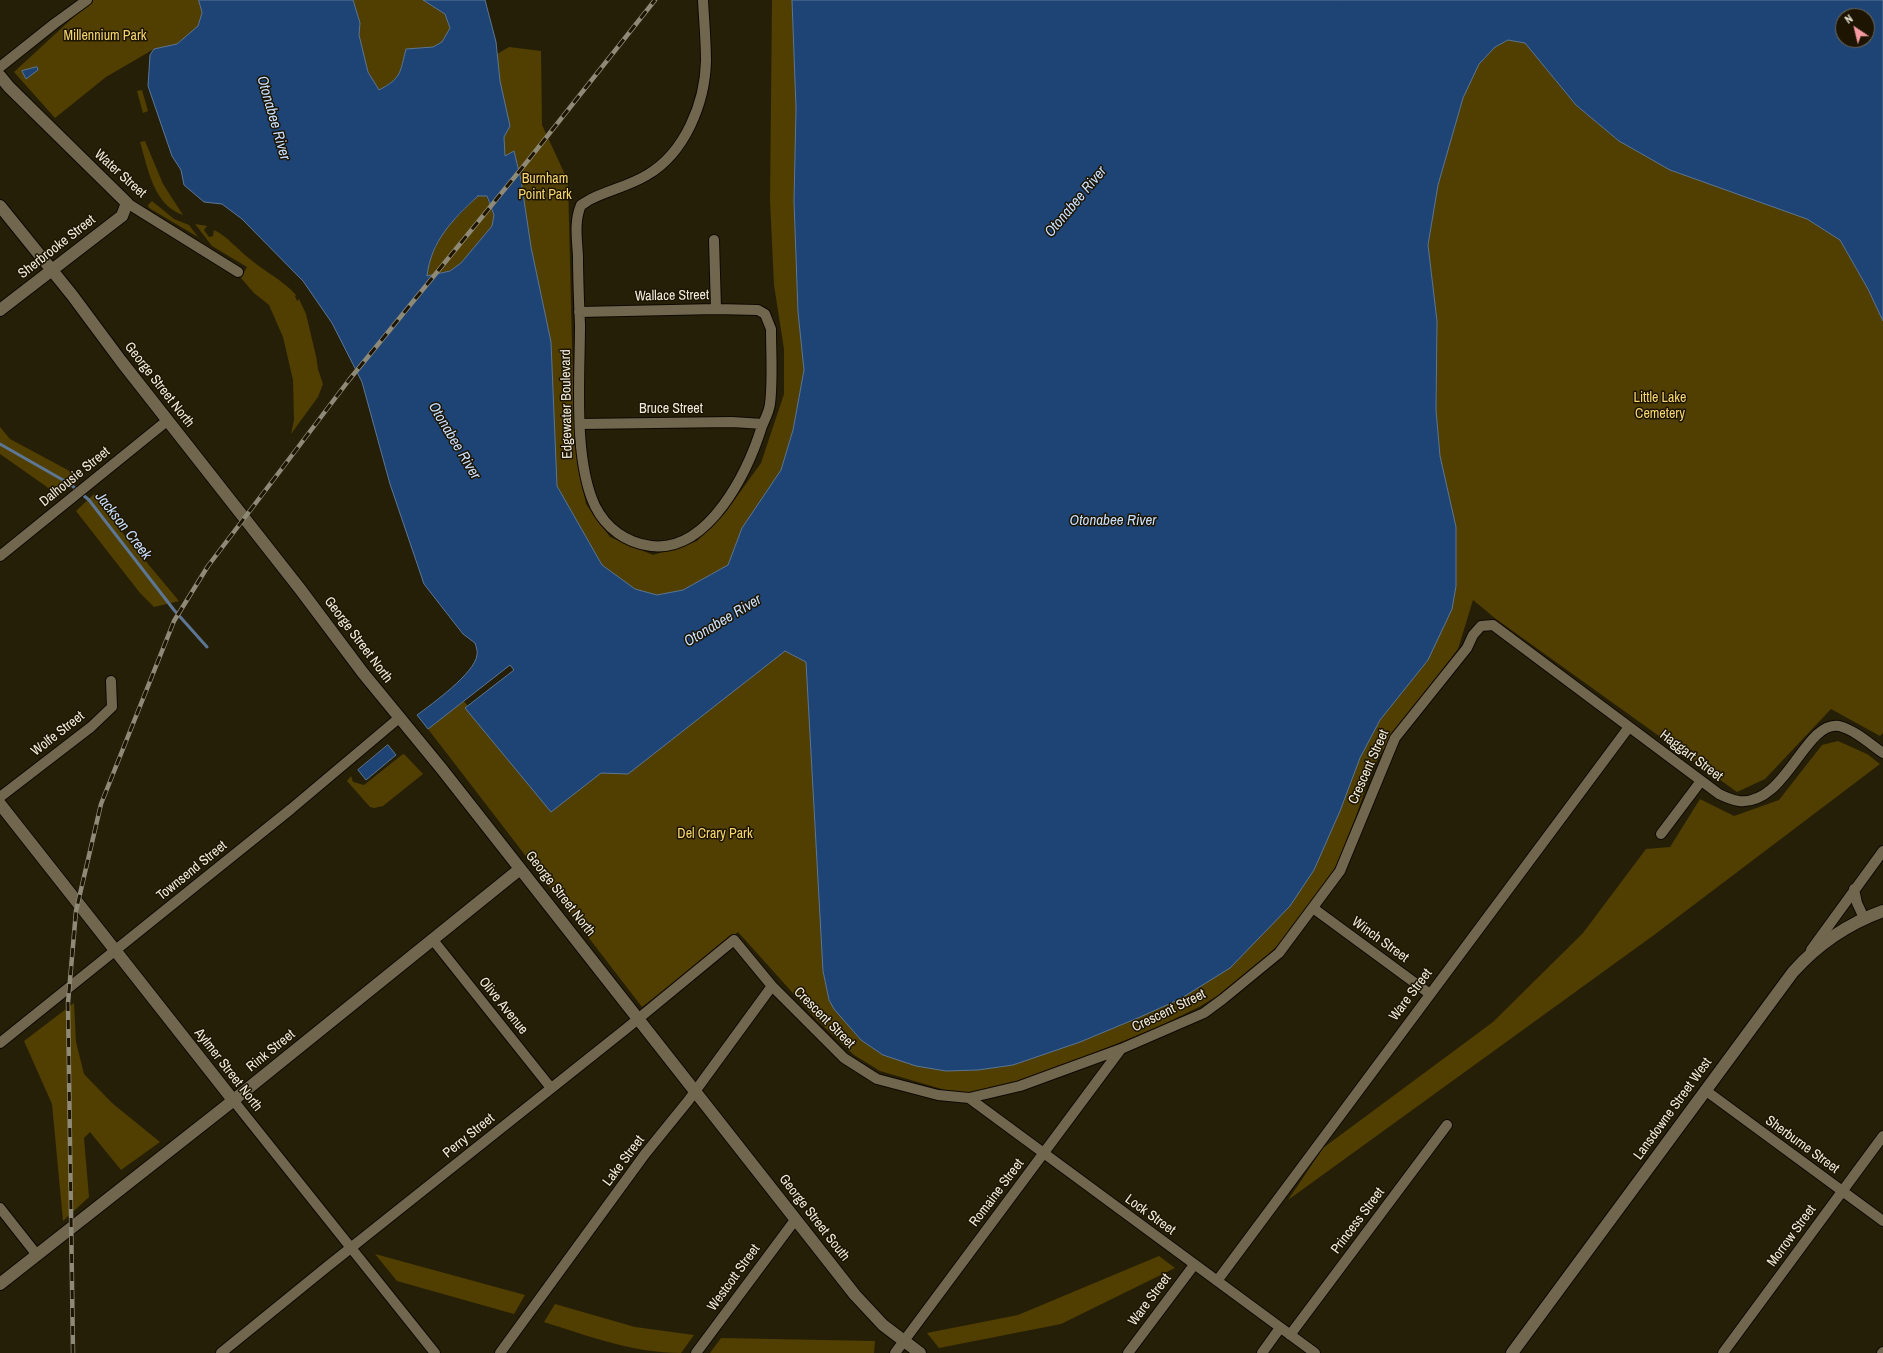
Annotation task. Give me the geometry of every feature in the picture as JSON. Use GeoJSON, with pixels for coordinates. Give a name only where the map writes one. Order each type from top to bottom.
{"type":"FeatureCollection","features":[{"type":"Feature","properties":{"kind":"main road","name":"Water Street"},"geometry":{"type":"LineString","coordinates":[[0,76],[9,87],[127,203]]}},
{"type":"Feature","properties":{"kind":"main road","name":"Sherbrooke Street"},"geometry":{"type":"LineString","coordinates":[[0,310],[122,216],[127,203]]}},
{"type":"Feature","properties":{"kind":"main road","name":"George Street North"},"geometry":{"type":"LineString","coordinates":[[0,206],[51,271],[72,295],[399,718],[441,768],[695,1091]]}},
{"type":"Feature","properties":{"kind":"main road"},"geometry":{"type":"LineString","coordinates":[[69,257],[64,271],[65,281],[72,295]]}},
{"type":"Feature","properties":{"kind":"main road","name":"Aylmer Street North"},"geometry":{"type":"LineString","coordinates":[[0,804],[114,951],[233,1100]]}},
{"type":"Feature","properties":{"kind":"main road","name":"Rink Street"},"geometry":{"type":"LineString","coordinates":[[0,1284],[233,1100],[520,869]]}},
{"type":"Feature","properties":{"kind":"main road","name":"Lansdowne Street West"},"geometry":{"type":"LineString","coordinates":[[1512,1353],[1777,992],[1807,956],[1837,933],[1864,918],[1883,911]]}},
{"type":"Feature","properties":{"kind":"main road","name":"George Street South"},"geometry":{"type":"LineString","coordinates":[[695,1091],[855,1295],[883,1325],[920,1353]]}},
{"type":"Feature","properties":{"kind":"street"},"geometry":{"type":"LineString","coordinates":[[0,67],[87,0]]}},
{"type":"Feature","properties":{"kind":"street","name":"Edgewater Boulevard"},"geometry":{"type":"LineString","coordinates":[[703,0],[706,62],[698,106],[688,130],[678,146],[664,162],[648,174],[620,189],[580,205],[576,220],[580,312],[580,424],[584,471],[590,492],[600,514],[612,530],[621,536],[640,544],[669,546],[689,537],[713,518],[728,497],[754,453],[770,404],[771,329],[764,314]]}},
{"type":"Feature","properties":{"kind":"street","name":"Water Street"},"geometry":{"type":"LineString","coordinates":[[127,203],[238,272]]}},
{"type":"Feature","properties":{"kind":"street"},"geometry":{"type":"LineString","coordinates":[[714,240],[716,309]]}},
{"type":"Feature","properties":{"kind":"street","name":"Wallace Street"},"geometry":{"type":"LineString","coordinates":[[580,312],[716,309],[758,310],[764,314]]}},
{"type":"Feature","properties":{"kind":"street","name":"Dalhousie Street"},"geometry":{"type":"LineString","coordinates":[[0,556],[168,420]]}},
{"type":"Feature","properties":{"kind":"street","name":"Bruce Street"},"geometry":{"type":"LineString","coordinates":[[580,424],[732,422],[763,424]]}},
{"type":"Feature","properties":{"kind":"street","name":"Haggart Street"},"geometry":{"type":"LineString","coordinates":[[1481,626],[1493,625],[1701,781],[1719,794],[1729,798],[1740,801],[1754,800],[1760,797],[1782,779],[1821,731],[1832,726],[1840,726],[1851,731],[1883,753]]}},
{"type":"Feature","properties":{"kind":"street","name":"Crescent Street"},"geometry":{"type":"LineString","coordinates":[[734,940],[772,986],[844,1058],[877,1079],[938,1095],[969,1098],[1020,1086],[1121,1049],[1204,1012],[1223,999],[1279,953],[1314,908],[1340,871],[1395,738],[1467,648],[1481,626]]}},
{"type":"Feature","properties":{"kind":"street","name":"Wolfe Street"},"geometry":{"type":"LineString","coordinates":[[0,797],[91,727],[112,708],[111,681]]}},
{"type":"Feature","properties":{"kind":"street","name":"Townsend Street"},"geometry":{"type":"LineString","coordinates":[[0,1043],[297,804],[399,718]]}},
{"type":"Feature","properties":{"kind":"street","name":"Ware Street"},"geometry":{"type":"LineString","coordinates":[[1217,1281],[1629,727]]}},
{"type":"Feature","properties":{"kind":"street"},"geometry":{"type":"LineString","coordinates":[[1661,834],[1701,781]]}},
{"type":"Feature","properties":{"kind":"street"},"geometry":{"type":"LineString","coordinates":[[1807,956],[1854,889],[1883,851]]}},
{"type":"Feature","properties":{"kind":"street"},"geometry":{"type":"LineString","coordinates":[[1854,889],[1857,903],[1864,918]]}},
{"type":"Feature","properties":{"kind":"street","name":"Winch Street"},"geometry":{"type":"LineString","coordinates":[[1314,908],[1430,994]]}},
{"type":"Feature","properties":{"kind":"street","name":"Olive Avenue"},"geometry":{"type":"LineString","coordinates":[[433,940],[551,1088]]}},
{"type":"Feature","properties":{"kind":"street","name":"Perry Street"},"geometry":{"type":"LineString","coordinates":[[221,1353],[734,940]]}},
{"type":"Feature","properties":{"kind":"street","name":"Lake Street"},"geometry":{"type":"LineString","coordinates":[[500,1353],[645,1154],[695,1091],[772,986]]}},
{"type":"Feature","properties":{"kind":"street","name":"Romaine Street"},"geometry":{"type":"LineString","coordinates":[[895,1353],[1121,1049]]}},
{"type":"Feature","properties":{"kind":"street","name":"Sherburne Street"},"geometry":{"type":"LineString","coordinates":[[1705,1090],[1883,1221]]}},
{"type":"Feature","properties":{"kind":"street","name":"Lock Street"},"geometry":{"type":"LineString","coordinates":[[969,1098],[1315,1353]]}},
{"type":"Feature","properties":{"kind":"street","name":"Aylmer Street North"},"geometry":{"type":"LineString","coordinates":[[233,1100],[435,1353]]}},
{"type":"Feature","properties":{"kind":"street","name":"Princess Street"},"geometry":{"type":"LineString","coordinates":[[1290,1335],[1448,1124]]}},
{"type":"Feature","properties":{"kind":"street","name":"Morrow Street"},"geometry":{"type":"LineString","coordinates":[[1723,1353],[1883,1136]]}},
{"type":"Feature","properties":{"kind":"street"},"geometry":{"type":"LineString","coordinates":[[0,1208],[37,1255]]}},
{"type":"Feature","properties":{"kind":"street","name":"Westcott Street"},"geometry":{"type":"LineString","coordinates":[[696,1353],[795,1220]]}},
{"type":"Feature","properties":{"kind":"street","name":"Ware Street"},"geometry":{"type":"LineString","coordinates":[[1128,1353],[1194,1264]]}},
{"type":"Feature","properties":{"kind":"street"},"geometry":{"type":"LineString","coordinates":[[1262,1353],[1280,1328]]}},
{"type":"Feature","properties":{"kind":"green space","name":"Millennium Park"},"geometry":{"type":"Polygon","coordinates":[[[92,0],[199,0],[202,13],[198,26],[177,44],[154,49],[106,77],[55,118],[14,72],[92,0]]]}},
{"type":"Feature","properties":{"kind":"green space"},"geometry":{"type":"Polygon","coordinates":[[[353,0],[423,0],[445,14],[450,28],[442,42],[433,47],[406,49],[399,74],[396,78],[379,90],[368,72],[359,35],[360,23],[353,0]]]}},
{"type":"Feature","properties":{"kind":"green space","name":"Burnham Point Park"},"geometry":{"type":"Polygon","coordinates":[[[772,0],[792,0],[796,108],[794,201],[798,312],[804,370],[793,430],[781,470],[742,528],[728,565],[683,590],[657,595],[634,589],[602,565],[557,486],[551,342],[531,247],[521,180],[514,152],[505,156],[497,54],[509,47],[541,51],[542,125],[568,181],[574,424],[578,466],[586,504],[610,537],[653,555],[697,541],[725,513],[761,463],[784,394],[784,349],[774,285],[770,200],[772,0]]]}},
{"type":"Feature","properties":{"kind":"green space","name":"Little Lake Cemetery"},"geometry":{"type":"Polygon","coordinates":[[[1508,40],[1525,43],[1576,105],[1619,141],[1670,170],[1807,219],[1840,240],[1868,289],[1883,321],[1883,733],[1880,736],[1831,709],[1765,779],[1737,792],[1496,619],[1473,600],[1458,649],[1391,737],[1372,769],[1356,816],[1336,866],[1314,903],[1285,938],[1243,980],[1199,1007],[1158,1027],[1022,1082],[980,1093],[952,1092],[880,1071],[854,1055],[817,1020],[738,932],[642,1007],[428,729],[463,700],[551,811],[601,773],[628,773],[785,651],[806,662],[823,971],[829,1001],[947,1071],[978,1070],[1013,1065],[1080,1042],[1180,999],[1314,870],[1340,811],[1360,758],[1380,720],[1428,660],[1440,456],[1436,410],[1437,321],[1428,245],[1438,185],[1463,98],[1479,64],[1495,47],[1508,40]]]}},
{"type":"Feature","properties":{"kind":"green space"},"geometry":{"type":"Polygon","coordinates":[[[142,90],[148,111],[143,113],[137,91],[142,90]]]}},
{"type":"Feature","properties":{"kind":"green space"},"geometry":{"type":"Polygon","coordinates":[[[145,141],[163,184],[183,215],[173,210],[158,194],[149,174],[140,142],[145,141]]]}},
{"type":"Feature","properties":{"kind":"green space"},"geometry":{"type":"Polygon","coordinates":[[[478,196],[486,196],[494,215],[492,226],[461,263],[450,271],[426,277],[429,261],[444,230],[478,196]]]}},
{"type":"Feature","properties":{"kind":"green space"},"geometry":{"type":"Polygon","coordinates":[[[152,201],[174,219],[189,225],[198,237],[149,208],[148,205],[152,201]]]}},
{"type":"Feature","properties":{"kind":"green space"},"geometry":{"type":"Polygon","coordinates":[[[195,224],[207,226],[204,230],[209,237],[213,236],[214,230],[219,233],[256,264],[285,285],[296,295],[297,301],[299,299],[306,314],[318,369],[323,384],[318,397],[291,434],[294,420],[293,380],[283,337],[269,305],[254,293],[241,278],[247,267],[212,246],[195,224]]]}},
{"type":"Feature","properties":{"kind":"green space"},"geometry":{"type":"Polygon","coordinates":[[[0,427],[10,439],[77,475],[54,496],[47,487],[0,454],[0,427]]]}},
{"type":"Feature","properties":{"kind":"green space"},"geometry":{"type":"Polygon","coordinates":[[[94,494],[128,540],[179,601],[154,607],[140,593],[76,511],[94,494]]]}},
{"type":"Feature","properties":{"kind":"green space"},"geometry":{"type":"Polygon","coordinates":[[[1838,741],[1867,754],[1880,764],[1654,935],[1288,1200],[1323,1148],[1493,1022],[1583,933],[1646,849],[1670,847],[1700,799],[1734,816],[1779,800],[1822,745],[1838,741]]]}},
{"type":"Feature","properties":{"kind":"green space"},"geometry":{"type":"Polygon","coordinates":[[[403,754],[423,774],[383,806],[374,808],[370,807],[347,781],[351,776],[353,782],[364,785],[403,754]]]}},
{"type":"Feature","properties":{"kind":"green space"},"geometry":{"type":"Polygon","coordinates":[[[74,1003],[76,1042],[84,1074],[112,1103],[160,1142],[121,1170],[90,1132],[84,1138],[89,1197],[63,1221],[52,1104],[24,1041],[74,1003]]]}},
{"type":"Feature","properties":{"kind":"green space"},"geometry":{"type":"Polygon","coordinates":[[[375,1254],[525,1295],[514,1314],[397,1281],[375,1254]]]}},
{"type":"Feature","properties":{"kind":"green space"},"geometry":{"type":"Polygon","coordinates":[[[1159,1256],[1175,1268],[1061,1324],[939,1348],[927,1333],[1018,1315],[1159,1256]]]}},
{"type":"Feature","properties":{"kind":"green space"},"geometry":{"type":"Polygon","coordinates":[[[555,1304],[635,1327],[694,1335],[681,1353],[646,1350],[611,1343],[544,1322],[555,1304]]]}},
{"type":"Feature","properties":{"kind":"green space"},"geometry":{"type":"Polygon","coordinates":[[[721,1338],[875,1341],[874,1353],[710,1353],[721,1338]]]}},
{"type":"Feature","properties":{"kind":"water","name":"Otonabee River"},"geometry":{"type":"Polygon","coordinates":[[[199,0],[353,0],[360,23],[359,35],[368,72],[379,90],[392,82],[399,74],[406,49],[433,47],[442,42],[450,28],[445,14],[423,0],[485,0],[496,42],[500,81],[510,126],[504,137],[505,156],[514,151],[521,180],[531,247],[551,342],[557,486],[602,565],[635,589],[657,595],[683,590],[728,565],[742,528],[781,470],[793,430],[804,370],[798,312],[794,201],[796,108],[792,0],[1883,0],[1883,321],[1868,289],[1840,240],[1807,219],[1670,170],[1619,141],[1576,105],[1525,43],[1508,40],[1495,47],[1479,64],[1463,98],[1438,185],[1428,245],[1437,321],[1436,410],[1440,456],[1456,527],[1456,586],[1452,609],[1428,660],[1380,720],[1360,758],[1340,811],[1314,870],[1290,906],[1230,968],[1180,999],[1080,1042],[1013,1065],[978,1070],[946,1071],[916,1066],[883,1055],[861,1040],[834,1009],[829,1000],[823,971],[806,662],[785,651],[628,774],[601,773],[551,812],[465,708],[514,670],[510,665],[428,729],[417,715],[452,688],[469,670],[477,655],[476,646],[475,643],[463,634],[424,584],[390,484],[362,382],[332,323],[303,281],[242,219],[222,204],[204,202],[184,185],[181,170],[172,156],[148,86],[150,55],[154,49],[177,44],[198,26],[202,13],[199,0]],[[478,196],[452,222],[438,241],[429,263],[427,276],[450,271],[461,263],[492,226],[494,215],[487,196],[478,196]]]}},
{"type":"Feature","properties":{"kind":"water"},"geometry":{"type":"Polygon","coordinates":[[[37,67],[38,70],[26,79],[22,71],[37,67]]]}},
{"type":"Feature","properties":{"kind":"water"},"geometry":{"type":"Polygon","coordinates":[[[388,745],[396,755],[366,780],[358,770],[388,745]]]}},
{"type":"Feature","properties":{"kind":"waterway","name":"Jackson Creek"},"geometry":{"type":"LineString","coordinates":[[0,444],[70,484],[89,500],[174,610],[207,647]]}},
{"type":"Feature","properties":{"kind":"railway"},"geometry":{"type":"LineString","coordinates":[[73,1353],[68,1003],[76,911],[101,804],[174,621],[208,566],[349,380],[526,163],[655,0]]}},
{"type":"Feature","properties":{"kind":"park label","name":"Del Crary Park"},"geometry":{"type":"Point","coordinates":[715,834]}}]}
